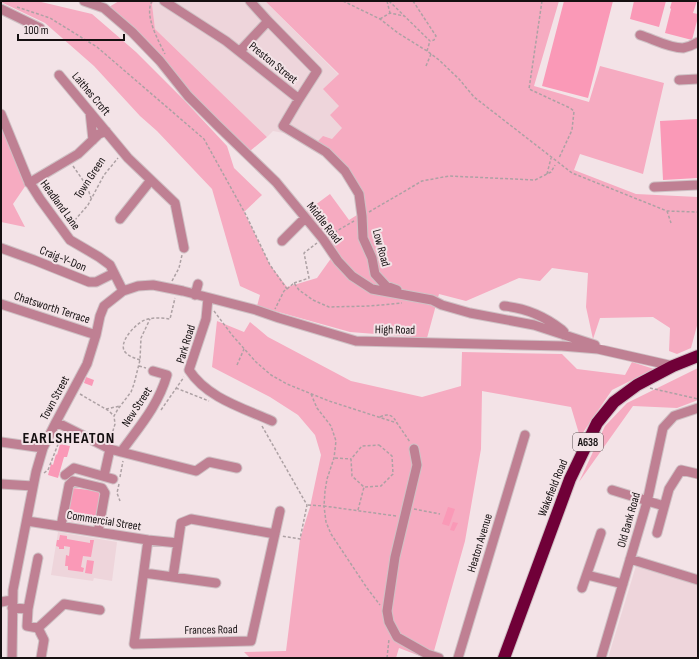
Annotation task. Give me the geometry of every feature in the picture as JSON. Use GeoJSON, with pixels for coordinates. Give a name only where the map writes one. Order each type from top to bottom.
{"type":"FeatureCollection","features":[{"type":"Feature","properties":{"kind":"highway","name":"Wakefield Road"},"geometry":{"type":"LineString","coordinates":[[504,658],[570,479],[597,423],[614,402],[637,385],[673,366],[698,356]]}},
{"type":"Feature","properties":{"kind":"street","name":"Middle Road"},"geometry":{"type":"LineString","coordinates":[[84,1],[104,8],[132,32],[160,61],[198,106],[276,182],[323,239],[338,261],[352,276],[372,290],[432,300],[442,305],[470,313],[534,325],[595,345],[598,349]]}},
{"type":"Feature","properties":{"kind":"street","name":"Preston Street"},"geometry":{"type":"LineString","coordinates":[[164,1],[240,51],[299,99],[283,126],[326,152]]}},
{"type":"Feature","properties":{"kind":"street"},"geometry":{"type":"LineString","coordinates":[[250,1],[317,71],[299,99]]}},
{"type":"Feature","properties":{"kind":"street"},"geometry":{"type":"LineString","coordinates":[[1,9],[40,28]]}},
{"type":"Feature","properties":{"kind":"street"},"geometry":{"type":"LineString","coordinates":[[240,51],[268,21]]}},
{"type":"Feature","properties":{"kind":"street"},"geometry":{"type":"LineString","coordinates":[[640,35],[670,46],[682,48],[689,47],[698,42]]}},
{"type":"Feature","properties":{"kind":"street","name":"Laithes Croft"},"geometry":{"type":"LineString","coordinates":[[29,183],[78,154],[99,134],[106,131],[59,75]]}},
{"type":"Feature","properties":{"kind":"street"},"geometry":{"type":"LineString","coordinates":[[679,80],[698,79]]}},
{"type":"Feature","properties":{"kind":"street"},"geometry":{"type":"LineString","coordinates":[[90,112],[93,140]]}},
{"type":"Feature","properties":{"kind":"street","name":"Headland Lane"},"geometry":{"type":"LineString","coordinates":[[1,114],[29,183],[40,200],[72,241],[99,257],[110,266],[123,291]]}},
{"type":"Feature","properties":{"kind":"street","name":"Town Green"},"geometry":{"type":"LineString","coordinates":[[106,131],[123,152],[175,203],[184,248]]}},
{"type":"Feature","properties":{"kind":"street","name":"Low Road"},"geometry":{"type":"LineString","coordinates":[[326,152],[345,171],[359,194],[363,238],[372,258],[375,274],[386,286],[402,292],[426,296],[432,300]]}},
{"type":"Feature","properties":{"kind":"street"},"geometry":{"type":"LineString","coordinates":[[120,219],[151,180]]}},
{"type":"Feature","properties":{"kind":"street"},"geometry":{"type":"LineString","coordinates":[[654,187],[698,185]]}},
{"type":"Feature","properties":{"kind":"street"},"geometry":{"type":"LineString","coordinates":[[282,241],[305,218]]}},
{"type":"Feature","properties":{"kind":"street","name":"Craig-Y-Don"},"geometry":{"type":"LineString","coordinates":[[1,248],[88,282],[96,282],[114,273]]}},
{"type":"Feature","properties":{"kind":"street"},"geometry":{"type":"LineString","coordinates":[[195,295],[198,284]]}},
{"type":"Feature","properties":{"kind":"street","name":"High Road"},"geometry":{"type":"LineString","coordinates":[[123,291],[138,286],[153,285],[178,290],[195,295],[208,303],[256,310],[356,341],[537,345],[598,349],[673,366]]}},
{"type":"Feature","properties":{"kind":"street","name":"Town Street"},"geometry":{"type":"LineString","coordinates":[[12,658],[12,604],[16,574],[43,448],[87,364],[104,306],[123,291]]}},
{"type":"Feature","properties":{"kind":"street","name":"Park Road"},"geometry":{"type":"LineString","coordinates":[[208,303],[206,319],[189,370],[203,385],[219,398],[272,421]]}},
{"type":"Feature","properties":{"kind":"street","name":"Chatsworth Terrace"},"geometry":{"type":"LineString","coordinates":[[1,304],[96,335]]}},
{"type":"Feature","properties":{"kind":"street"},"geometry":{"type":"LineString","coordinates":[[504,306],[524,309],[540,315],[561,329],[564,332],[564,335]]}},
{"type":"Feature","properties":{"kind":"street","name":"New Street"},"geometry":{"type":"LineString","coordinates":[[126,453],[163,390],[167,375],[153,371]]}},
{"type":"Feature","properties":{"kind":"street","name":"Old Bank Road"},"geometry":{"type":"LineString","coordinates":[[601,658],[647,502],[662,428],[674,416],[698,408]]}},
{"type":"Feature","properties":{"kind":"street"},"geometry":{"type":"LineString","coordinates":[[56,422],[110,449],[196,471],[209,462],[237,468]]}},
{"type":"Feature","properties":{"kind":"street","name":"Heaton Avenue"},"geometry":{"type":"LineString","coordinates":[[458,658],[525,435]]}},
{"type":"Feature","properties":{"kind":"street"},"geometry":{"type":"LineString","coordinates":[[1,442],[43,448]]}},
{"type":"Feature","properties":{"kind":"street"},"geometry":{"type":"LineString","coordinates":[[104,476],[110,449]]}},
{"type":"Feature","properties":{"kind":"street"},"geometry":{"type":"LineString","coordinates":[[414,449],[417,465],[395,557],[387,615],[397,637],[427,654],[439,658]]}},
{"type":"Feature","properties":{"kind":"street"},"geometry":{"type":"LineString","coordinates":[[65,475],[74,468],[113,479]]}},
{"type":"Feature","properties":{"kind":"street"},"geometry":{"type":"LineString","coordinates":[[657,533],[669,489],[681,470],[698,474]]}},
{"type":"Feature","properties":{"kind":"street"},"geometry":{"type":"LineString","coordinates":[[61,526],[69,485],[74,481],[102,488],[105,493],[98,532]]}},
{"type":"Feature","properties":{"kind":"street"},"geometry":{"type":"LineString","coordinates":[[1,484],[34,485]]}},
{"type":"Feature","properties":{"kind":"street"},"geometry":{"type":"LineString","coordinates":[[612,490],[664,506]]}},
{"type":"Feature","properties":{"kind":"street","name":"Frances Road"},"geometry":{"type":"LineString","coordinates":[[148,540],[134,644],[251,641],[280,511]]}},
{"type":"Feature","properties":{"kind":"street"},"geometry":{"type":"LineString","coordinates":[[173,577],[182,523],[192,519],[275,534]]}},
{"type":"Feature","properties":{"kind":"street","name":"Commercial Street"},"geometry":{"type":"LineString","coordinates":[[27,521],[148,540],[178,543]]}},
{"type":"Feature","properties":{"kind":"street"},"geometry":{"type":"LineString","coordinates":[[582,588],[601,533]]}},
{"type":"Feature","properties":{"kind":"street"},"geometry":{"type":"LineString","coordinates":[[38,558],[28,609],[27,626],[38,628]]}},
{"type":"Feature","properties":{"kind":"street"},"geometry":{"type":"LineString","coordinates":[[630,559],[698,580]]}},
{"type":"Feature","properties":{"kind":"street"},"geometry":{"type":"LineString","coordinates":[[144,573],[216,583]]}},
{"type":"Feature","properties":{"kind":"street"},"geometry":{"type":"LineString","coordinates":[[587,575],[623,584]]}},
{"type":"Feature","properties":{"kind":"street"},"geometry":{"type":"LineString","coordinates":[[1,602],[28,609]]}},
{"type":"Feature","properties":{"kind":"street"},"geometry":{"type":"LineString","coordinates":[[38,628],[64,604],[100,610]]}},
{"type":"Feature","properties":{"kind":"street"},"geometry":{"type":"LineString","coordinates":[[38,628],[44,640],[41,658]]}},
{"type":"Feature","properties":{"kind":"path"},"geometry":{"type":"LineString","coordinates":[[152,1],[149,6],[154,32]]}},
{"type":"Feature","properties":{"kind":"path"},"geometry":{"type":"LineString","coordinates":[[343,1],[380,19],[398,33],[427,51],[459,79],[474,97],[572,173],[667,211],[698,212]]}},
{"type":"Feature","properties":{"kind":"path"},"geometry":{"type":"LineString","coordinates":[[388,1],[390,13]]}},
{"type":"Feature","properties":{"kind":"path"},"geometry":{"type":"LineString","coordinates":[[388,1],[430,41]]}},
{"type":"Feature","properties":{"kind":"path"},"geometry":{"type":"LineString","coordinates":[[413,1],[436,36],[434,40],[430,41],[427,51]]}},
{"type":"Feature","properties":{"kind":"path"},"geometry":{"type":"LineString","coordinates":[[542,1],[529,89],[574,111],[572,130],[559,158]]}},
{"type":"Feature","properties":{"kind":"path"},"geometry":{"type":"LineString","coordinates":[[15,6],[50,18],[97,47],[204,139],[246,215],[270,265],[287,288]]}},
{"type":"Feature","properties":{"kind":"path"},"geometry":{"type":"LineString","coordinates":[[380,19],[390,13],[405,17]]}},
{"type":"Feature","properties":{"kind":"path"},"geometry":{"type":"LineString","coordinates":[[426,66],[430,54]]}},
{"type":"Feature","properties":{"kind":"path","name":"Town Green"},"geometry":{"type":"LineString","coordinates":[[72,241],[72,227],[75,220],[92,199],[104,175],[123,152]]}},
{"type":"Feature","properties":{"kind":"path"},"geometry":{"type":"LineString","coordinates":[[547,174],[551,158]]}},
{"type":"Feature","properties":{"kind":"path"},"geometry":{"type":"LineString","coordinates":[[69,160],[87,186],[92,199]]}},
{"type":"Feature","properties":{"kind":"path"},"geometry":{"type":"LineString","coordinates":[[362,216],[422,181],[450,176],[535,180],[551,172],[555,165]]}},
{"type":"Feature","properties":{"kind":"path"},"geometry":{"type":"LineString","coordinates":[[667,211],[671,223]]}},
{"type":"Feature","properties":{"kind":"path"},"geometry":{"type":"LineString","coordinates":[[168,288],[179,268],[184,248]]}},
{"type":"Feature","properties":{"kind":"path"},"geometry":{"type":"LineString","coordinates":[[279,318],[274,312],[284,291],[294,283],[299,290],[314,300],[329,307],[409,303]]}},
{"type":"Feature","properties":{"kind":"path"},"geometry":{"type":"LineString","coordinates":[[140,360],[125,353],[123,347],[129,333],[135,326],[145,320],[156,317],[170,318],[178,290]]}},
{"type":"Feature","properties":{"kind":"path"},"geometry":{"type":"LineString","coordinates":[[208,303],[244,349],[271,375],[286,384],[329,401],[397,423]]}},
{"type":"Feature","properties":{"kind":"path","name":"New Street"},"geometry":{"type":"LineString","coordinates":[[114,416],[131,392],[139,366],[141,338],[150,319]]}},
{"type":"Feature","properties":{"kind":"path"},"geometry":{"type":"LineString","coordinates":[[237,365],[244,349]]}},
{"type":"Feature","properties":{"kind":"path"},"geometry":{"type":"LineString","coordinates":[[160,412],[189,370]]}},
{"type":"Feature","properties":{"kind":"path"},"geometry":{"type":"LineString","coordinates":[[655,384],[648,388],[698,399]]}},
{"type":"Feature","properties":{"kind":"path"},"geometry":{"type":"LineString","coordinates":[[176,388],[211,402]]}},
{"type":"Feature","properties":{"kind":"path","name":"New Street"},"geometry":{"type":"LineString","coordinates":[[73,391],[106,409],[114,416],[115,424],[109,444],[110,449]]}},
{"type":"Feature","properties":{"kind":"path"},"geometry":{"type":"LineString","coordinates":[[311,394],[317,408],[331,426],[336,441],[334,458],[325,491],[324,506],[326,522],[331,534],[387,615]]}},
{"type":"Feature","properties":{"kind":"path","name":"New Street"},"geometry":{"type":"LineString","coordinates":[[106,409],[121,406]]}},
{"type":"Feature","properties":{"kind":"path"},"geometry":{"type":"LineString","coordinates":[[380,417],[384,415],[394,417],[414,449]]}},
{"type":"Feature","properties":{"kind":"path"},"geometry":{"type":"LineString","coordinates":[[259,420],[296,488],[307,504],[300,539],[275,534]]}},
{"type":"Feature","properties":{"kind":"path"},"geometry":{"type":"LineString","coordinates":[[34,485],[48,470],[62,435]]}},
{"type":"Feature","properties":{"kind":"path"},"geometry":{"type":"LineString","coordinates":[[379,445],[392,456],[393,474],[381,486],[364,487],[352,476],[351,459],[362,446],[379,445]]}},
{"type":"Feature","properties":{"kind":"path"},"geometry":{"type":"LineString","coordinates":[[120,501],[117,493],[126,453]]}},
{"type":"Feature","properties":{"kind":"path"},"geometry":{"type":"LineString","coordinates":[[334,458],[351,459]]}},
{"type":"Feature","properties":{"kind":"path"},"geometry":{"type":"LineString","coordinates":[[358,511],[364,487]]}},
{"type":"Feature","properties":{"kind":"path"},"geometry":{"type":"LineString","coordinates":[[307,504],[404,517]]}},
{"type":"Feature","properties":{"kind":"path"},"geometry":{"type":"LineString","coordinates":[[406,507],[440,514]]}},
{"type":"Feature","properties":{"kind":"path"},"geometry":{"type":"LineString","coordinates":[[387,658],[391,626]]}},
{"type":"Feature","properties":{"kind":"shaded area"},"geometry":{"type":"Polygon","coordinates":[[[1,1],[37,1],[92,14],[136,52],[184,100],[227,146],[234,168],[262,195],[244,212],[270,265],[287,287],[317,278],[337,250],[307,211],[330,194],[349,220],[365,210],[347,168],[331,151],[316,143],[323,136],[332,139],[342,128],[330,115],[339,106],[323,89],[339,74],[265,1],[559,1],[534,86],[589,102],[600,66],[664,83],[643,174],[580,154],[574,170],[636,194],[698,197],[698,322],[691,348],[677,354],[669,351],[670,328],[653,317],[600,318],[593,339],[586,307],[588,273],[552,268],[540,281],[519,278],[466,301],[439,294],[427,338],[350,332],[257,306],[260,295],[240,286],[212,189],[157,131],[140,116],[94,66],[45,23],[1,1]]]}},
{"type":"Feature","properties":{"kind":"shaded area"},"geometry":{"type":"Polygon","coordinates":[[[119,1],[154,1],[152,4],[155,29],[267,137],[250,151],[192,96],[109,7],[119,1]]]}},
{"type":"Feature","properties":{"kind":"shaded area"},"geometry":{"type":"Polygon","coordinates":[[[154,1],[265,1],[339,75],[339,106],[343,128],[332,140],[316,143],[294,135],[273,131],[267,137],[155,29],[152,4],[154,1]]]}},
{"type":"Feature","properties":{"kind":"shaded area"},"geometry":{"type":"Polygon","coordinates":[[[1,126],[26,185],[13,204],[25,227],[1,222],[1,126]]]}},
{"type":"Feature","properties":{"kind":"shaded area"},"geometry":{"type":"Polygon","coordinates":[[[217,321],[244,332],[250,322],[268,337],[351,381],[422,397],[461,386],[462,352],[562,354],[577,369],[625,375],[632,362],[654,369],[612,390],[580,437],[571,407],[482,391],[481,449],[465,541],[432,658],[425,658],[399,648],[396,658],[250,658],[244,652],[286,651],[300,539],[310,507],[321,455],[315,435],[298,415],[270,397],[212,367],[217,321]]]}},
{"type":"Feature","properties":{"kind":"shaded area"},"geometry":{"type":"Polygon","coordinates":[[[698,368],[698,400],[677,408],[633,406],[579,482],[605,426],[627,403],[698,368]]]}},
{"type":"Feature","properties":{"kind":"shaded area"},"geometry":{"type":"Polygon","coordinates":[[[58,532],[117,542],[112,581],[94,578],[93,581],[51,575],[58,532]]]}},
{"type":"Feature","properties":{"kind":"shaded area"},"geometry":{"type":"Polygon","coordinates":[[[636,566],[698,585],[698,658],[608,658],[636,566]]]}},
{"type":"Feature","properties":{"kind":"building"},"geometry":{"type":"Polygon","coordinates":[[[564,1],[613,1],[588,98],[542,86],[564,1]]]}},
{"type":"Feature","properties":{"kind":"building"},"geometry":{"type":"Polygon","coordinates":[[[634,1],[666,1],[659,27],[630,19],[634,1]]]}},
{"type":"Feature","properties":{"kind":"building"},"geometry":{"type":"Polygon","coordinates":[[[672,1],[697,1],[693,13],[698,14],[698,17],[692,40],[665,33],[672,1]]]}},
{"type":"Feature","properties":{"kind":"building"},"geometry":{"type":"Polygon","coordinates":[[[698,119],[698,178],[663,180],[660,121],[698,119]]]}},
{"type":"Feature","properties":{"kind":"building"},"geometry":{"type":"Polygon","coordinates":[[[86,377],[94,380],[92,386],[84,383],[86,377]]]}},
{"type":"Feature","properties":{"kind":"building"},"geometry":{"type":"Polygon","coordinates":[[[60,444],[70,446],[67,457],[64,457],[58,478],[48,475],[60,444]]]}},
{"type":"Feature","properties":{"kind":"building"},"geometry":{"type":"Polygon","coordinates":[[[72,488],[98,491],[100,494],[97,514],[94,516],[84,515],[82,523],[65,520],[72,488]]]}},
{"type":"Feature","properties":{"kind":"building"},"geometry":{"type":"Polygon","coordinates":[[[448,507],[455,509],[449,526],[442,524],[448,507]]]}},
{"type":"Feature","properties":{"kind":"building"},"geometry":{"type":"Polygon","coordinates":[[[453,522],[458,523],[454,531],[450,530],[453,522]]]}},
{"type":"Feature","properties":{"kind":"building"},"geometry":{"type":"Polygon","coordinates":[[[60,535],[67,536],[67,539],[90,543],[90,540],[94,540],[91,557],[83,556],[81,567],[84,568],[83,572],[68,570],[68,566],[65,566],[66,555],[69,556],[70,547],[64,546],[64,549],[59,549],[59,547],[56,546],[60,535]]]}},
{"type":"Feature","properties":{"kind":"building"},"geometry":{"type":"Polygon","coordinates":[[[87,560],[94,561],[92,574],[85,573],[87,560]]]}},
{"type":"Feature","properties":{"kind":"district","name":"EARLSHEATON"},"geometry":{"type":"Point","coordinates":[69,438]}}]}
